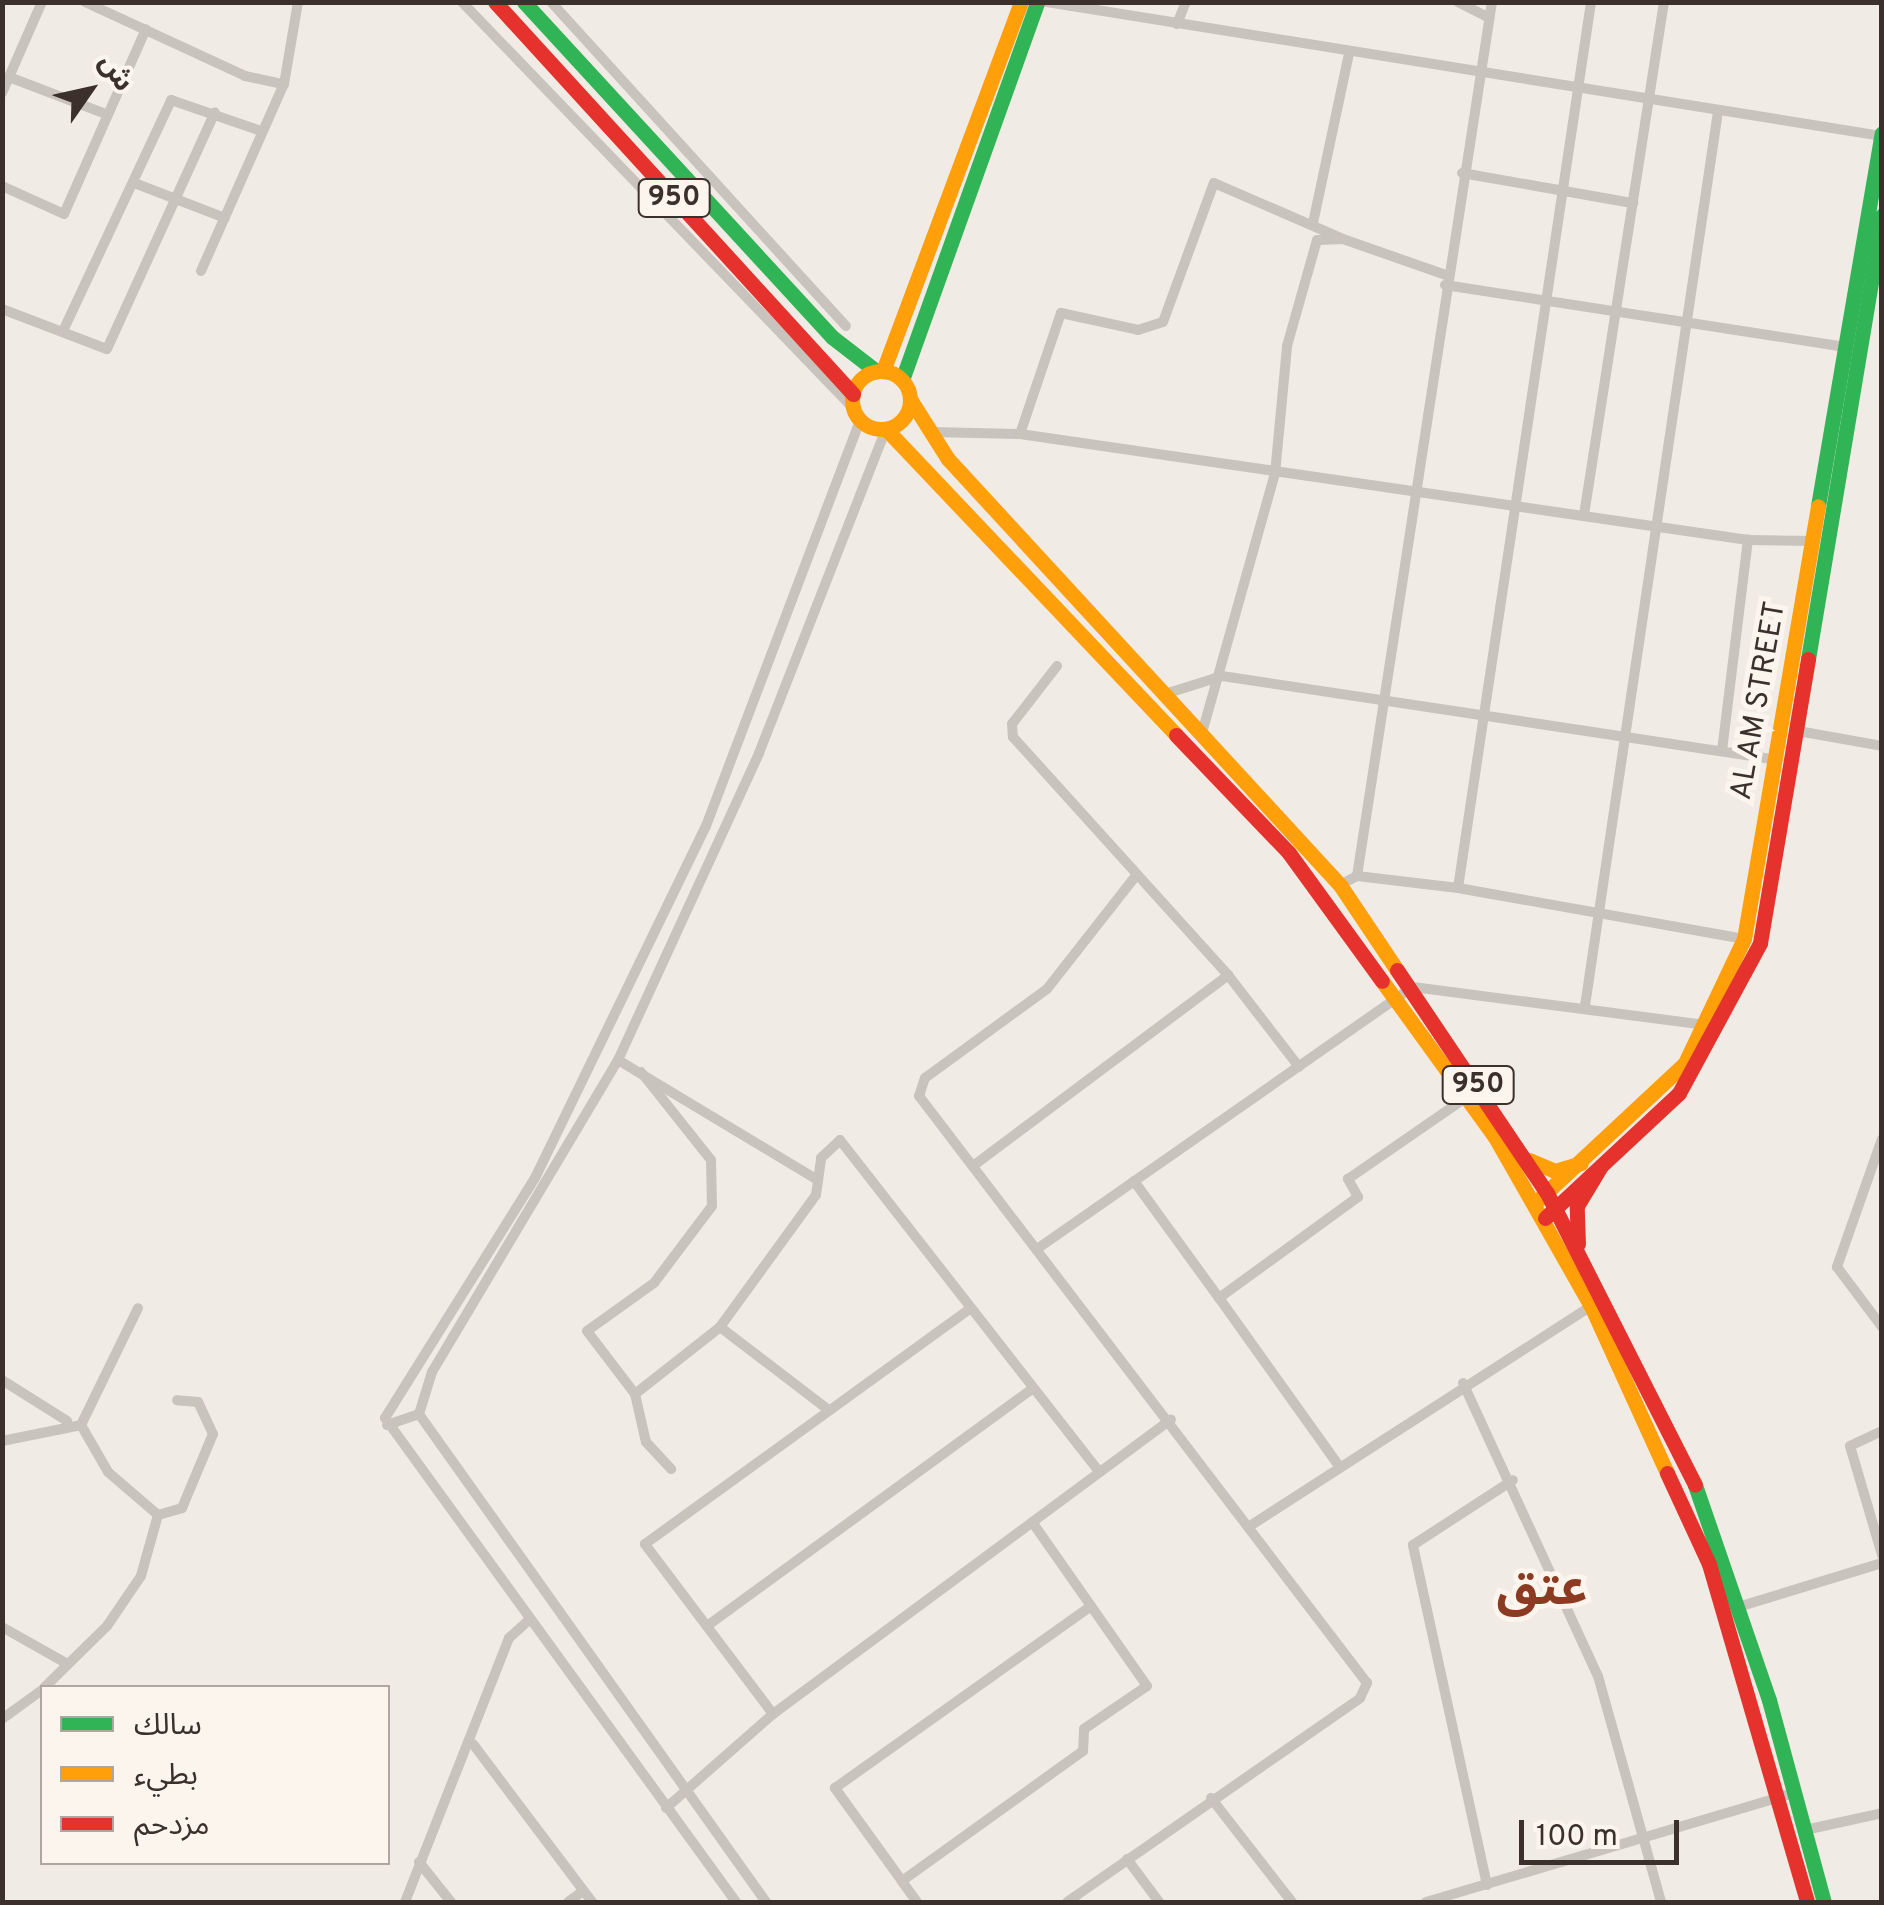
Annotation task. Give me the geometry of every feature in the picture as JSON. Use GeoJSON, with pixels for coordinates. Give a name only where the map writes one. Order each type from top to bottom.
{"type":"FeatureCollection","features":[{"type":"Feature","properties":{"kind":"main road","name":"950"},"geometry":{"type":"LineString","coordinates":[[495,2],[855,407]]}},
{"type":"Feature","properties":{"kind":"main road","name":"950"},"geometry":{"type":"LineString","coordinates":[[524,2],[832,337],[880,371]]}},
{"type":"Feature","properties":{"kind":"main road"},"geometry":{"type":"LineString","coordinates":[[1022,2],[880,371],[855,407],[886,429],[904,419],[910,399],[902,380],[1037,2]]}},
{"type":"Feature","properties":{"kind":"main road","name":"AL AM STREET"},"geometry":{"type":"LineString","coordinates":[[1541,1198],[1652,1101],[1708,1025],[1744,939],[1778,760],[1881,135]]}},
{"type":"Feature","properties":{"kind":"main road","name":"AL AM STREET"},"geometry":{"type":"LineString","coordinates":[[1550,1214],[1679,1094],[1744,986],[1798,731],[1882,215]]}},
{"type":"Feature","properties":{"kind":"main road"},"geometry":{"type":"LineString","coordinates":[[880,371],[902,380]]}},
{"type":"Feature","properties":{"kind":"main road","name":"950"},"geometry":{"type":"LineString","coordinates":[[910,399],[930,432],[1165,694],[1197,739],[1406,992],[1520,1150],[1709,1564],[1788,1795],[1805,1830],[1824,1902]]}},
{"type":"Feature","properties":{"kind":"main road","name":"950"},"geometry":{"type":"LineString","coordinates":[[886,429],[1340,885],[1467,1096],[1541,1198]]}},
{"type":"Feature","properties":{"kind":"main road"},"geometry":{"type":"LineString","coordinates":[[1520,1150],[1555,1171],[1581,1163]]}},
{"type":"Feature","properties":{"kind":"main road"},"geometry":{"type":"LineString","coordinates":[[1579,1253],[1577,1206],[1601,1166]]}},
{"type":"Feature","properties":{"kind":"main road","name":"950"},"geometry":{"type":"LineString","coordinates":[[1550,1214],[1579,1253],[1695,1485],[1738,1607],[1788,1795],[1807,1902]]}},
{"type":"Feature","properties":{"kind":"street"},"geometry":{"type":"LineString","coordinates":[[2,93],[42,2]]}},
{"type":"Feature","properties":{"kind":"street"},"geometry":{"type":"LineString","coordinates":[[84,2],[244,76],[284,84]]}},
{"type":"Feature","properties":{"kind":"street"},"geometry":{"type":"LineString","coordinates":[[200,271],[284,84],[298,2]]}},
{"type":"Feature","properties":{"kind":"street"},"geometry":{"type":"LineString","coordinates":[[386,1425],[535,1178],[706,826],[855,407],[462,2]]}},
{"type":"Feature","properties":{"kind":"street"},"geometry":{"type":"LineString","coordinates":[[551,2],[846,326]]}},
{"type":"Feature","properties":{"kind":"street"},"geometry":{"type":"LineString","coordinates":[[1047,2],[1478,74],[1881,135]]}},
{"type":"Feature","properties":{"kind":"street"},"geometry":{"type":"LineString","coordinates":[[1177,24],[1186,2]]}},
{"type":"Feature","properties":{"kind":"street"},"geometry":{"type":"LineString","coordinates":[[1458,2],[1489,18]]}},
{"type":"Feature","properties":{"kind":"street"},"geometry":{"type":"LineString","coordinates":[[1357,876],[1382,701],[1420,494],[1446,280],[1492,2]]}},
{"type":"Feature","properties":{"kind":"street"},"geometry":{"type":"LineString","coordinates":[[1458,888],[1591,2]]}},
{"type":"Feature","properties":{"kind":"street"},"geometry":{"type":"LineString","coordinates":[[1584,515],[1664,2]]}},
{"type":"Feature","properties":{"kind":"street"},"geometry":{"type":"LineString","coordinates":[[2,186],[64,214],[146,29]]}},
{"type":"Feature","properties":{"kind":"street"},"geometry":{"type":"LineString","coordinates":[[1313,222],[1348,53]]}},
{"type":"Feature","properties":{"kind":"street"},"geometry":{"type":"LineString","coordinates":[[10,77],[106,114]]}},
{"type":"Feature","properties":{"kind":"street"},"geometry":{"type":"LineString","coordinates":[[63,331],[137,184],[171,100],[215,112],[261,132]]}},
{"type":"Feature","properties":{"kind":"street"},"geometry":{"type":"LineString","coordinates":[[2,310],[63,331],[100,354],[107,349],[215,112]]}},
{"type":"Feature","properties":{"kind":"street"},"geometry":{"type":"LineString","coordinates":[[1585,1006],[1718,112]]}},
{"type":"Feature","properties":{"kind":"street"},"geometry":{"type":"LineString","coordinates":[[1462,173],[1633,203]]}},
{"type":"Feature","properties":{"kind":"street"},"geometry":{"type":"LineString","coordinates":[[1020,434],[1062,313],[1138,330],[1163,322],[1214,183],[1446,280],[1545,302],[1686,320],[1845,347]]}},
{"type":"Feature","properties":{"kind":"street"},"geometry":{"type":"LineString","coordinates":[[137,184],[224,218]]}},
{"type":"Feature","properties":{"kind":"street"},"geometry":{"type":"LineString","coordinates":[[1197,739],[1222,676],[1275,474],[1287,346],[1317,240],[1343,239]]}},
{"type":"Feature","properties":{"kind":"street"},"geometry":{"type":"LineString","coordinates":[[419,1414],[432,1372],[618,1060],[758,753],[886,429]]}},
{"type":"Feature","properties":{"kind":"street"},"geometry":{"type":"LineString","coordinates":[[930,432],[1020,434],[1748,540],[1815,541]]}},
{"type":"Feature","properties":{"kind":"street"},"geometry":{"type":"LineString","coordinates":[[1722,751],[1748,540]]}},
{"type":"Feature","properties":{"kind":"street"},"geometry":{"type":"LineString","coordinates":[[1058,666],[1012,724],[1013,738],[1134,878],[1228,975],[1299,1066]]}},
{"type":"Feature","properties":{"kind":"street"},"geometry":{"type":"LineString","coordinates":[[1165,694],[1222,676],[1778,760]]}},
{"type":"Feature","properties":{"kind":"street"},"geometry":{"type":"LineString","coordinates":[[1798,731],[1882,746]]}},
{"type":"Feature","properties":{"kind":"street"},"geometry":{"type":"LineString","coordinates":[[1340,885],[1357,876],[1458,888],[1744,939]]}},
{"type":"Feature","properties":{"kind":"street"},"geometry":{"type":"LineString","coordinates":[[1067,1902],[1211,1798],[1360,1698],[1368,1683],[1253,1524],[919,1096],[920,1083],[1047,988],[1134,878]]}},
{"type":"Feature","properties":{"kind":"street"},"geometry":{"type":"LineString","coordinates":[[972,1166],[1228,975]]}},
{"type":"Feature","properties":{"kind":"street"},"geometry":{"type":"LineString","coordinates":[[1037,1248],[1406,992],[1585,1006],[1708,1025]]}},
{"type":"Feature","properties":{"kind":"street"},"geometry":{"type":"LineString","coordinates":[[618,1060],[818,1180]]}},
{"type":"Feature","properties":{"kind":"street"},"geometry":{"type":"LineString","coordinates":[[590,1064],[608,1074]]}},
{"type":"Feature","properties":{"kind":"street"},"geometry":{"type":"LineString","coordinates":[[641,1072],[716,1177],[712,1206],[654,1282],[586,1325],[636,1394],[646,1442],[671,1469]]}},
{"type":"Feature","properties":{"kind":"street"},"geometry":{"type":"LineString","coordinates":[[1219,1298],[1358,1197],[1348,1178],[1467,1096]]}},
{"type":"Feature","properties":{"kind":"street"},"geometry":{"type":"LineString","coordinates":[[1882,1139],[1837,1267],[1882,1326]]}},
{"type":"Feature","properties":{"kind":"street"},"geometry":{"type":"LineString","coordinates":[[636,1394],[720,1327],[818,1180],[829,1142],[840,1140],[1099,1472]]}},
{"type":"Feature","properties":{"kind":"street"},"geometry":{"type":"LineString","coordinates":[[1134,1181],[1339,1466]]}},
{"type":"Feature","properties":{"kind":"street"},"geometry":{"type":"LineString","coordinates":[[1253,1524],[1463,1383],[1591,1306]]}},
{"type":"Feature","properties":{"kind":"street"},"geometry":{"type":"LineString","coordinates":[[81,1425],[138,1308]]}},
{"type":"Feature","properties":{"kind":"street"},"geometry":{"type":"LineString","coordinates":[[773,1714],[646,1544],[826,1408],[971,1308]]}},
{"type":"Feature","properties":{"kind":"street"},"geometry":{"type":"LineString","coordinates":[[720,1327],[826,1408]]}},
{"type":"Feature","properties":{"kind":"street"},"geometry":{"type":"LineString","coordinates":[[2,1380],[68,1422],[81,1425],[108,1472],[158,1515]]}},
{"type":"Feature","properties":{"kind":"street"},"geometry":{"type":"LineString","coordinates":[[1463,1383],[1513,1480],[1598,1676],[1660,1902]]}},
{"type":"Feature","properties":{"kind":"street"},"geometry":{"type":"LineString","coordinates":[[707,1626],[1033,1388]]}},
{"type":"Feature","properties":{"kind":"street"},"geometry":{"type":"LineString","coordinates":[[158,1515],[182,1508],[193,1492],[214,1434],[198,1402],[177,1400]]}},
{"type":"Feature","properties":{"kind":"street"},"geometry":{"type":"LineString","coordinates":[[386,1425],[419,1414]]}},
{"type":"Feature","properties":{"kind":"street"},"geometry":{"type":"LineString","coordinates":[[419,1414],[509,1550],[766,1902]]}},
{"type":"Feature","properties":{"kind":"street"},"geometry":{"type":"LineString","coordinates":[[666,1808],[773,1714],[1171,1419]]}},
{"type":"Feature","properties":{"kind":"street"},"geometry":{"type":"LineString","coordinates":[[2,1441],[68,1422]]}},
{"type":"Feature","properties":{"kind":"street"},"geometry":{"type":"LineString","coordinates":[[386,1425],[736,1902]]}},
{"type":"Feature","properties":{"kind":"street"},"geometry":{"type":"LineString","coordinates":[[1882,1430],[1850,1446],[1882,1555]]}},
{"type":"Feature","properties":{"kind":"street"},"geometry":{"type":"LineString","coordinates":[[1486,1885],[1413,1545],[1513,1480]]}},
{"type":"Feature","properties":{"kind":"street"},"geometry":{"type":"LineString","coordinates":[[47,1685],[107,1626],[141,1576],[158,1515]]}},
{"type":"Feature","properties":{"kind":"street"},"geometry":{"type":"LineString","coordinates":[[902,1881],[1083,1751],[1084,1728],[1148,1686],[1032,1522]]}},
{"type":"Feature","properties":{"kind":"street"},"geometry":{"type":"LineString","coordinates":[[490,1564],[509,1550]]}},
{"type":"Feature","properties":{"kind":"street"},"geometry":{"type":"LineString","coordinates":[[1738,1607],[1882,1563]]}},
{"type":"Feature","properties":{"kind":"street"},"geometry":{"type":"LineString","coordinates":[[916,1902],[835,1788],[1091,1606]]}},
{"type":"Feature","properties":{"kind":"street"},"geometry":{"type":"LineString","coordinates":[[404,1902],[418,1862],[473,1744],[509,1638],[530,1619]]}},
{"type":"Feature","properties":{"kind":"street"},"geometry":{"type":"LineString","coordinates":[[2,1627],[66,1663]]}},
{"type":"Feature","properties":{"kind":"street"},"geometry":{"type":"LineString","coordinates":[[2,1719],[40,1692]]}},
{"type":"Feature","properties":{"kind":"street"},"geometry":{"type":"LineString","coordinates":[[603,1716],[621,1704]]}},
{"type":"Feature","properties":{"kind":"street"},"geometry":{"type":"LineString","coordinates":[[473,1744],[592,1902]]}},
{"type":"Feature","properties":{"kind":"street"},"geometry":{"type":"LineString","coordinates":[[1426,1902],[1788,1795]]}},
{"type":"Feature","properties":{"kind":"street"},"geometry":{"type":"LineString","coordinates":[[1211,1798],[1292,1902]]}},
{"type":"Feature","properties":{"kind":"street"},"geometry":{"type":"LineString","coordinates":[[1805,1830],[1882,1813]]}},
{"type":"Feature","properties":{"kind":"street"},"geometry":{"type":"LineString","coordinates":[[1127,1859],[1159,1902]]}},
{"type":"Feature","properties":{"kind":"street"},"geometry":{"type":"LineString","coordinates":[[418,1862],[451,1902]]}},
{"type":"Feature","properties":{"kind":"street"},"geometry":{"type":"LineString","coordinates":[[568,1902],[583,1891]]}},
{"type":"Feature","properties":{"kind":"traffic: fast"},"geometry":{"type":"LineString","coordinates":[[524,2],[832,337],[876,371]]}},
{"type":"Feature","properties":{"kind":"traffic: fast"},"geometry":{"type":"LineString","coordinates":[[902,380],[1037,2]]}},
{"type":"Feature","properties":{"kind":"traffic: fast"},"geometry":{"type":"LineString","coordinates":[[1818,506],[1882,133]]}},
{"type":"Feature","properties":{"kind":"traffic: fast"},"geometry":{"type":"LineString","coordinates":[[1808,659],[1882,215]]}},
{"type":"Feature","properties":{"kind":"traffic: fast"},"geometry":{"type":"LineString","coordinates":[[1695,1485],[1769,1700],[1824,1902]]}},
{"type":"Feature","properties":{"kind":"traffic: slow"},"geometry":{"type":"LineString","coordinates":[[883,371],[1021,2]]}},
{"type":"Feature","properties":{"kind":"traffic: slow"},"geometry":{"type":"LineString","coordinates":[[881,371],[901,380],[910,400],[901,420],[881,429],[861,420],[852,400],[861,380],[881,371]]}},
{"type":"Feature","properties":{"kind":"traffic: slow"},"geometry":{"type":"LineString","coordinates":[[910,399],[948,459],[1340,885],[1397,970]]}},
{"type":"Feature","properties":{"kind":"traffic: slow"},"geometry":{"type":"LineString","coordinates":[[886,429],[1176,735]]}},
{"type":"Feature","properties":{"kind":"traffic: slow"},"geometry":{"type":"LineString","coordinates":[[1535,1203],[1685,1063],[1744,939],[1818,506]]}},
{"type":"Feature","properties":{"kind":"traffic: slow"},"geometry":{"type":"LineString","coordinates":[[1382,981],[1495,1137],[1591,1306],[1667,1473]]}},
{"type":"Feature","properties":{"kind":"traffic: slow"},"geometry":{"type":"LineString","coordinates":[[1529,1160],[1555,1171],[1581,1163]]}},
{"type":"Feature","properties":{"kind":"traffic: jam"},"geometry":{"type":"LineString","coordinates":[[495,2],[853,394]]}},
{"type":"Feature","properties":{"kind":"traffic: jam"},"geometry":{"type":"LineString","coordinates":[[1545,1218],[1679,1093],[1760,943],[1808,659]]}},
{"type":"Feature","properties":{"kind":"traffic: jam"},"geometry":{"type":"LineString","coordinates":[[1176,735],[1289,853],[1382,981]]}},
{"type":"Feature","properties":{"kind":"traffic: jam"},"geometry":{"type":"LineString","coordinates":[[1397,970],[1547,1193],[1695,1485]]}},
{"type":"Feature","properties":{"kind":"traffic: jam"},"geometry":{"type":"LineString","coordinates":[[1578,1244],[1577,1206],[1601,1166]]}},
{"type":"Feature","properties":{"kind":"traffic: jam"},"geometry":{"type":"LineString","coordinates":[[1667,1473],[1709,1564],[1807,1902]]}},
{"type":"Feature","properties":{"kind":"district","name":"عتق"},"geometry":{"type":"Point","coordinates":[1542,1592]}}]}
